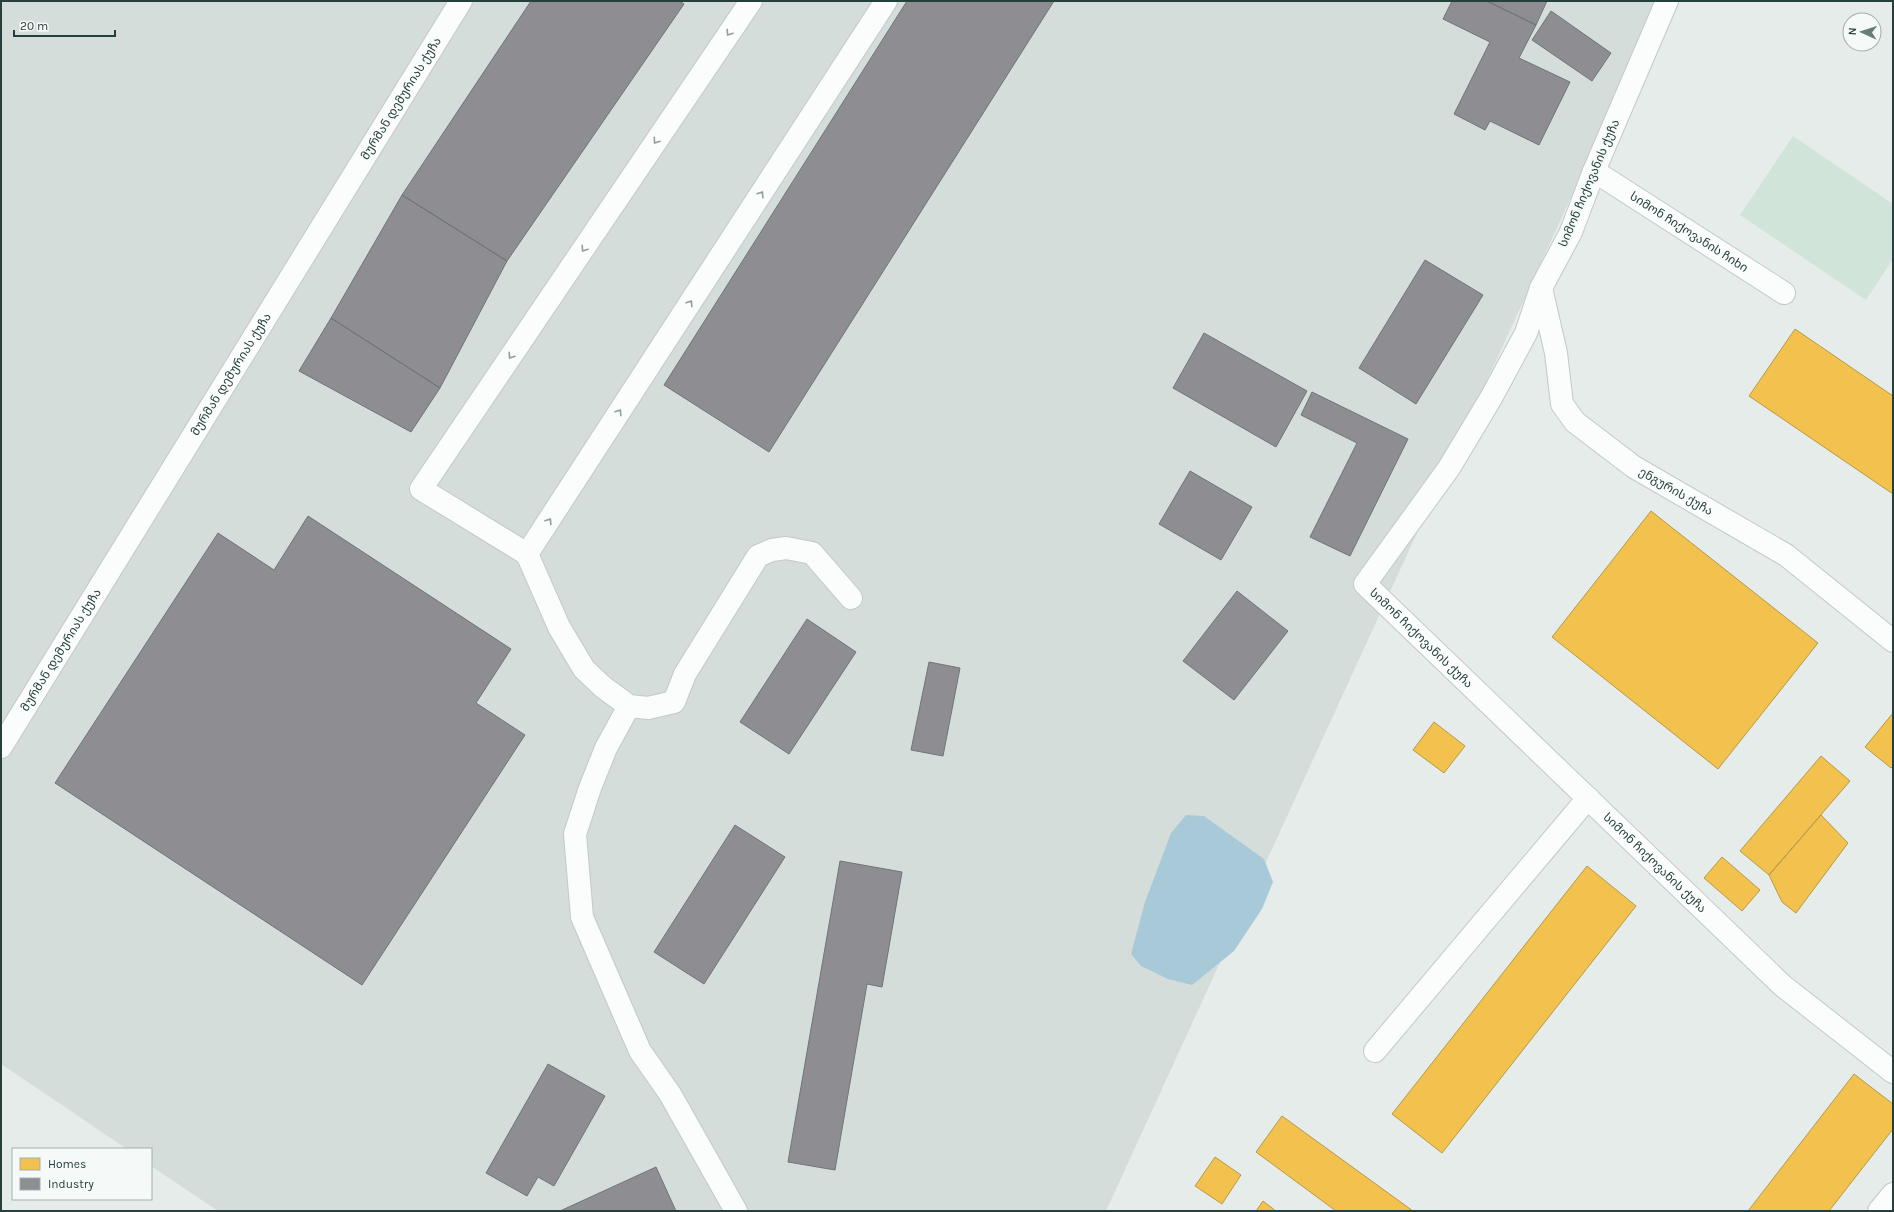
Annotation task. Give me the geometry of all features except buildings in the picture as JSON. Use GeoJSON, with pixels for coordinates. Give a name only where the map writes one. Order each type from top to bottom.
{"type":"FeatureCollection","features":[{"type":"Feature","properties":{"kind":"street","name":"მურმან დემურიას ქუჩა"},"geometry":{"type":"LineString","coordinates":[[1,747],[461,1]]}},
{"type":"Feature","properties":{"kind":"street"},"geometry":{"type":"LineString","coordinates":[[751,1],[421,489],[528,554],[559,627],[584,668],[603,688],[629,706],[648,708],[674,702],[685,674],[758,556],[772,550],[786,548],[812,553],[851,598]]}},
{"type":"Feature","properties":{"kind":"street"},"geometry":{"type":"LineString","coordinates":[[528,554],[886,1]]}},
{"type":"Feature","properties":{"kind":"street","name":"სიმონ ჩიქოვანის ქუჩა"},"geometry":{"type":"LineString","coordinates":[[1667,1],[1594,171],[1571,232],[1541,288],[1526,333],[1449,468],[1434,486],[1418,512],[1365,584],[1783,986],[1893,1072]]}},
{"type":"Feature","properties":{"kind":"street","name":"სიმონ ჩიქოვანის ჩიხი"},"geometry":{"type":"LineString","coordinates":[[1594,171],[1784,293]]}},
{"type":"Feature","properties":{"kind":"street","name":"ენგურის ქუჩა"},"geometry":{"type":"LineString","coordinates":[[1541,288],[1556,354],[1562,404],[1575,422],[1634,467],[1786,555],[1893,641]]}},
{"type":"Feature","properties":{"kind":"street"},"geometry":{"type":"LineString","coordinates":[[629,706],[606,748],[590,788],[575,834],[582,917],[640,1051],[670,1094],[736,1211]]}},
{"type":"Feature","properties":{"kind":"street"},"geometry":{"type":"LineString","coordinates":[[1376,1051],[1588,798]]}},
{"type":"Feature","properties":{"kind":"street"},"geometry":{"type":"LineString","coordinates":[[1879,1211],[1893,1194]]}},
{"type":"Feature","properties":{"kind":"shaded area"},"geometry":{"type":"Polygon","coordinates":[[[1,1],[1661,1],[1106,1211],[218,1211],[152,1167],[152,1148],[126,1148],[1,1064],[1,1]]]}},
{"type":"Feature","properties":{"kind":"green space"},"geometry":{"type":"Polygon","coordinates":[[[1793,136],[1893,204],[1893,259],[1866,300],[1740,215],[1793,136]]]}},
{"type":"Feature","properties":{"kind":"water"},"geometry":{"type":"Polygon","coordinates":[[[1186,815],[1204,816],[1264,859],[1273,882],[1262,909],[1234,951],[1192,985],[1168,979],[1141,966],[1131,954],[1145,902],[1171,833],[1186,815]]]}}]}
